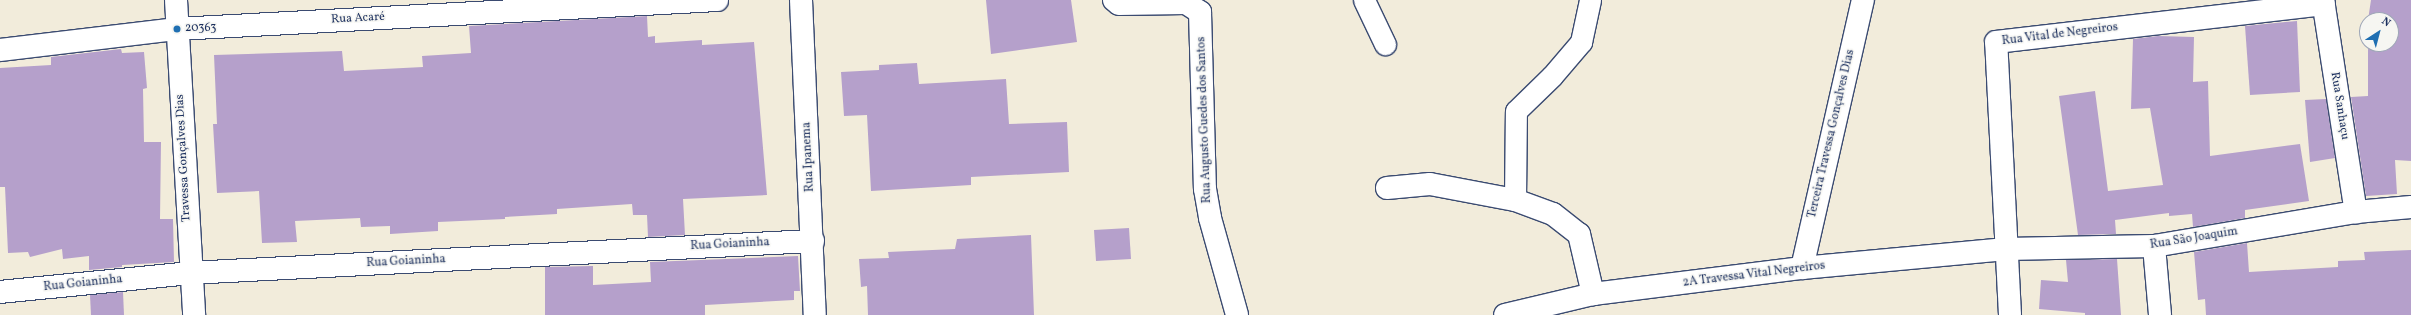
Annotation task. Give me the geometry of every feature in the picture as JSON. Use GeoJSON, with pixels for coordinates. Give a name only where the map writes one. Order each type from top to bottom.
{"type":"FeatureCollection","features":[{"type":"Feature","properties":{"kind":"street","name":"Travessa Gonçalves Dias"},"geometry":{"type":"LineString","coordinates":[[176,0],[189,273],[194,315]]}},
{"type":"Feature","properties":{"kind":"street","name":"Rua Acaré"},"geometry":{"type":"LineString","coordinates":[[0,50],[177,29],[717,0]]}},
{"type":"Feature","properties":{"kind":"street","name":"Rua Ipanema"},"geometry":{"type":"LineString","coordinates":[[801,0],[814,241],[815,315]]}},
{"type":"Feature","properties":{"kind":"street","name":"Rua Augusto Guedes dos Santos"},"geometry":{"type":"LineString","coordinates":[[1114,0],[1119,4],[1186,3],[1200,12],[1205,189],[1210,218],[1237,315]]}},
{"type":"Feature","properties":{"kind":"street"},"geometry":{"type":"LineString","coordinates":[[1364,0],[1384,44]]}},
{"type":"Feature","properties":{"kind":"street"},"geometry":{"type":"LineString","coordinates":[[1515,200],[1516,111],[1552,76],[1581,42],[1590,0]]}},
{"type":"Feature","properties":{"kind":"street","name":"Terceira Travessa Gonçalves Dias"},"geometry":{"type":"LineString","coordinates":[[1802,268],[1863,0]]}},
{"type":"Feature","properties":{"kind":"street","name":"Rua Sanhaçu"},"geometry":{"type":"LineString","coordinates":[[2323,2],[2356,212]]}},
{"type":"Feature","properties":{"kind":"street","name":"Rua Vital de Negreiros"},"geometry":{"type":"LineString","coordinates":[[2010,315],[1996,42],[2323,2]]}},
{"type":"Feature","properties":{"kind":"street"},"geometry":{"type":"LineString","coordinates":[[1387,188],[1430,184],[1515,200],[1553,214],[1579,234],[1593,294]]}},
{"type":"Feature","properties":{"kind":"street","name":"Rua São Joaquim"},"geometry":{"type":"LineString","coordinates":[[2006,249],[2154,246],[2356,212],[2411,207]]}},
{"type":"Feature","properties":{"kind":"street","name":"Rua Goianinha"},"geometry":{"type":"LineString","coordinates":[[0,292],[189,273],[814,241]]}},
{"type":"Feature","properties":{"kind":"street"},"geometry":{"type":"LineString","coordinates":[[2154,246],[2160,315]]}},
{"type":"Feature","properties":{"kind":"street","name":"2A Travessa Vital Negreiros"},"geometry":{"type":"LineString","coordinates":[[1505,315],[1593,294],[1802,268],[2006,249]]}},
{"type":"Feature","properties":{"kind":"building"},"geometry":{"type":"Polygon","coordinates":[[[986,0],[1071,0],[1077,42],[991,54],[986,0]]]}},
{"type":"Feature","properties":{"kind":"building"},"geometry":{"type":"Polygon","coordinates":[[[2371,0],[2411,0],[2411,161],[2395,160],[2397,194],[2366,196],[2351,97],[2368,96],[2368,52],[2399,52],[2399,12],[2369,12],[2371,0]]]}},
{"type":"Feature","properties":{"kind":"building"},"geometry":{"type":"Polygon","coordinates":[[[647,16],[648,37],[655,36],[655,43],[702,40],[702,45],[754,42],[767,195],[683,199],[685,235],[648,237],[647,215],[633,215],[632,204],[557,209],[557,214],[505,217],[505,219],[438,222],[438,231],[390,234],[390,226],[361,227],[360,218],[295,221],[297,242],[262,243],[259,191],[217,193],[213,124],[217,124],[214,55],[342,51],[344,71],[423,67],[422,56],[471,53],[469,26],[647,16]]]}},
{"type":"Feature","properties":{"kind":"building"},"geometry":{"type":"Polygon","coordinates":[[[2297,21],[2300,92],[2250,95],[2245,26],[2297,21]]]}},
{"type":"Feature","properties":{"kind":"building"},"geometry":{"type":"Polygon","coordinates":[[[2158,36],[2194,37],[2193,82],[2208,81],[2210,156],[2300,144],[2309,201],[2245,210],[2245,218],[2193,227],[2192,214],[2169,216],[2169,213],[2115,220],[2116,234],[2078,235],[2059,96],[2095,91],[2108,191],[2163,185],[2150,108],[2131,109],[2133,39],[2158,36]]]}},
{"type":"Feature","properties":{"kind":"building"},"geometry":{"type":"Polygon","coordinates":[[[121,49],[122,53],[144,52],[147,88],[143,89],[144,142],[161,142],[160,219],[173,219],[174,262],[122,265],[122,267],[89,270],[89,256],[63,259],[62,249],[30,257],[28,252],[8,253],[5,187],[0,187],[0,68],[51,65],[51,57],[121,49]]]}},
{"type":"Feature","properties":{"kind":"building"},"geometry":{"type":"Polygon","coordinates":[[[917,63],[919,84],[1006,79],[1009,124],[1067,122],[1069,172],[971,177],[971,185],[871,191],[867,115],[844,116],[841,72],[879,70],[879,65],[917,63]]]}},
{"type":"Feature","properties":{"kind":"building"},"geometry":{"type":"Polygon","coordinates":[[[2326,99],[2335,158],[2310,162],[2305,100],[2326,99]]]}},
{"type":"Feature","properties":{"kind":"building"},"geometry":{"type":"Polygon","coordinates":[[[1129,228],[1131,259],[1096,261],[1094,230],[1129,228]]]}},
{"type":"Feature","properties":{"kind":"building"},"geometry":{"type":"Polygon","coordinates":[[[1031,235],[1034,315],[868,315],[867,286],[861,287],[859,259],[889,258],[888,252],[955,249],[957,239],[1031,235]]]}},
{"type":"Feature","properties":{"kind":"building"},"geometry":{"type":"Polygon","coordinates":[[[2247,243],[2249,272],[2338,267],[2338,261],[2365,260],[2364,252],[2411,250],[2411,315],[2206,315],[2205,299],[2198,300],[2194,252],[2247,243]]]}},
{"type":"Feature","properties":{"kind":"building"},"geometry":{"type":"Polygon","coordinates":[[[798,256],[800,291],[794,291],[794,300],[705,305],[705,315],[545,315],[545,267],[593,266],[593,285],[651,282],[650,262],[798,256]]]}},
{"type":"Feature","properties":{"kind":"building"},"geometry":{"type":"Polygon","coordinates":[[[2117,259],[2121,315],[2085,315],[2085,313],[2039,309],[2041,280],[2068,282],[2066,260],[2117,259]]]}},
{"type":"Feature","properties":{"kind":"building"},"geometry":{"type":"Polygon","coordinates":[[[123,292],[124,315],[91,315],[90,295],[123,292]]]}},
{"type":"Feature","properties":{"kind":"place","name":"20363"},"geometry":{"type":"Point","coordinates":[177,29]}}]}
